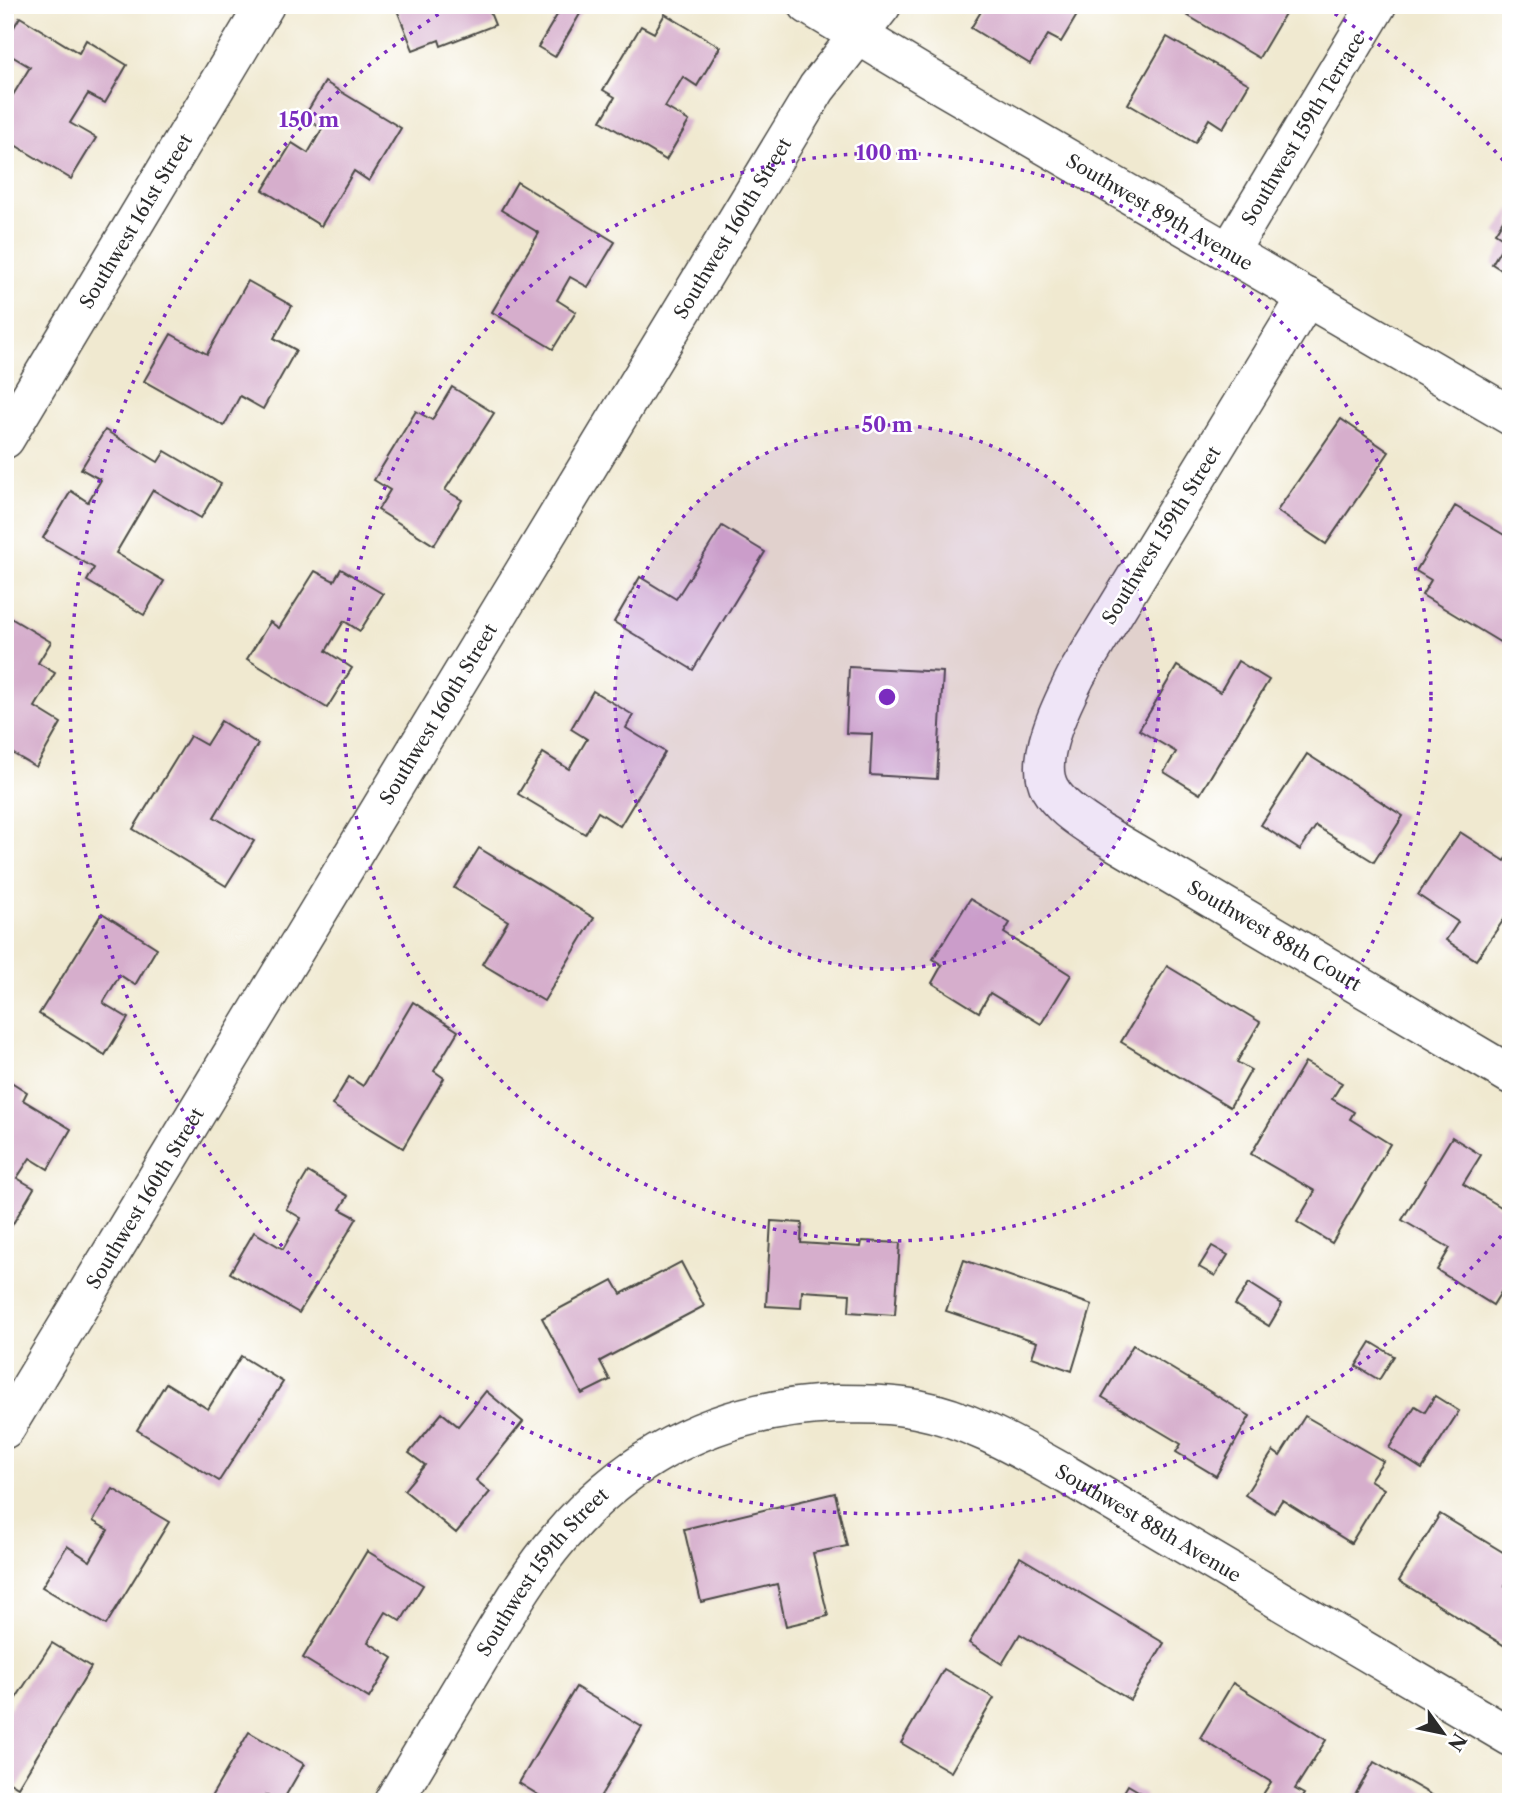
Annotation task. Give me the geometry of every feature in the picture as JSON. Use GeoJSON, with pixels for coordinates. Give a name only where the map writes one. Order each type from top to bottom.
{"type":"FeatureCollection","features":[{"type":"Feature","properties":{"kind":"street","name":"Southwest 161st Street"},"geometry":{"type":"LineString","coordinates":[[5,439],[265,5]]}},
{"type":"Feature","properties":{"kind":"street","name":"Southwest 89th Avenue"},"geometry":{"type":"LineString","coordinates":[[808,5],[1511,416]]}},
{"type":"Feature","properties":{"kind":"street","name":"Southwest 160th Street"},"geometry":{"type":"LineString","coordinates":[[5,1429],[817,88],[882,5]]}},
{"type":"Feature","properties":{"kind":"street","name":"Southwest 159th Terrace"},"geometry":{"type":"LineString","coordinates":[[1229,252],[1377,5]]}},
{"type":"Feature","properties":{"kind":"street","name":"Southwest 159th Street"},"geometry":{"type":"LineString","coordinates":[[1048,785],[1045,757],[1077,674],[1307,298]]}},
{"type":"Feature","properties":{"kind":"street","name":"Southwest 88th Court"},"geometry":{"type":"LineString","coordinates":[[1048,785],[1067,809],[1100,832],[1511,1075]]}},
{"type":"Feature","properties":{"kind":"street","name":"Southwest 88th Avenue"},"geometry":{"type":"LineString","coordinates":[[757,1413],[814,1405],[871,1404],[918,1409],[965,1424],[1067,1475],[1511,1737]]}},
{"type":"Feature","properties":{"kind":"street","name":"Southwest 159th Street"},"geometry":{"type":"LineString","coordinates":[[393,1802],[531,1574],[560,1536],[596,1499],[633,1468],[680,1440],[719,1423],[757,1413]]}},
{"type":"Feature","properties":{"kind":"building"},"geometry":{"type":"Polygon","coordinates":[[[395,5],[487,5],[495,25],[441,46],[439,40],[413,50],[395,5]]]}},
{"type":"Feature","properties":{"kind":"building"},"geometry":{"type":"Polygon","coordinates":[[[563,5],[584,7],[555,57],[538,47],[563,5]]]}},
{"type":"Feature","properties":{"kind":"building"},"geometry":{"type":"Polygon","coordinates":[[[985,5],[1083,5],[1061,42],[1048,35],[1030,64],[971,28],[985,5]]]}},
{"type":"Feature","properties":{"kind":"building"},"geometry":{"type":"Polygon","coordinates":[[[1184,5],[1290,5],[1259,58],[1180,11],[1184,5]]]}},
{"type":"Feature","properties":{"kind":"building"},"geometry":{"type":"Polygon","coordinates":[[[665,14],[720,47],[697,86],[683,77],[665,107],[689,121],[666,160],[601,121],[615,97],[603,90],[641,26],[654,33],[665,14]]]}},
{"type":"Feature","properties":{"kind":"building"},"geometry":{"type":"Polygon","coordinates":[[[20,17],[79,53],[86,40],[127,65],[105,103],[88,94],[70,123],[96,138],[71,179],[5,139],[5,108],[30,67],[5,52],[5,42],[20,17]]]}},
{"type":"Feature","properties":{"kind":"building"},"geometry":{"type":"Polygon","coordinates":[[[1167,37],[1249,84],[1223,128],[1209,119],[1195,143],[1128,104],[1167,37]]]}},
{"type":"Feature","properties":{"kind":"building"},"geometry":{"type":"Polygon","coordinates":[[[325,82],[401,128],[369,181],[354,171],[321,226],[263,190],[292,143],[308,153],[322,129],[304,117],[325,82]]]}},
{"type":"Feature","properties":{"kind":"building"},"geometry":{"type":"Polygon","coordinates":[[[517,182],[615,242],[588,287],[570,277],[557,300],[576,312],[553,349],[492,312],[539,233],[501,210],[517,182]]]}},
{"type":"Feature","properties":{"kind":"building"},"geometry":{"type":"Polygon","coordinates":[[[1511,208],[1511,276],[1492,264],[1506,240],[1495,233],[1511,208]]]}},
{"type":"Feature","properties":{"kind":"building"},"geometry":{"type":"Polygon","coordinates":[[[248,281],[292,306],[274,338],[296,350],[263,409],[240,396],[224,426],[144,381],[171,334],[207,354],[248,281]]]}},
{"type":"Feature","properties":{"kind":"building"},"geometry":{"type":"Polygon","coordinates":[[[452,387],[494,413],[445,490],[462,500],[434,545],[378,510],[390,490],[374,480],[416,411],[432,420],[452,387]]]}},
{"type":"Feature","properties":{"kind":"building"},"geometry":{"type":"Polygon","coordinates":[[[1341,419],[1389,452],[1326,544],[1277,511],[1341,419]]]}},
{"type":"Feature","properties":{"kind":"building"},"geometry":{"type":"Polygon","coordinates":[[[105,430],[158,462],[165,451],[221,484],[201,518],[153,490],[116,553],[164,581],[144,615],[87,581],[94,568],[43,538],[71,491],[88,502],[101,480],[81,469],[105,430]]]}},
{"type":"Feature","properties":{"kind":"building"},"geometry":{"type":"Polygon","coordinates":[[[1455,506],[1511,539],[1511,632],[1503,644],[1422,595],[1431,580],[1416,571],[1455,506]]]}},
{"type":"Feature","properties":{"kind":"building"},"geometry":{"type":"Polygon","coordinates":[[[722,526],[765,552],[693,670],[614,622],[640,577],[676,599],[722,526]]]}},
{"type":"Feature","properties":{"kind":"building"},"geometry":{"type":"Polygon","coordinates":[[[341,569],[383,594],[360,631],[344,621],[326,651],[352,668],[327,708],[247,659],[270,622],[279,628],[315,571],[334,581],[341,569]]]}},
{"type":"Feature","properties":{"kind":"building"},"geometry":{"type":"Polygon","coordinates":[[[9,617],[51,642],[38,663],[55,673],[35,707],[61,723],[36,767],[5,749],[5,624],[9,617]]]}},
{"type":"Feature","properties":{"kind":"building"},"geometry":{"type":"Polygon","coordinates":[[[1238,661],[1269,680],[1200,794],[1164,772],[1176,752],[1139,730],[1177,666],[1220,692],[1238,661]]]}},
{"type":"Feature","properties":{"kind":"building"},"geometry":{"type":"Polygon","coordinates":[[[849,667],[943,672],[937,779],[870,775],[872,734],[846,733],[849,667]]]}},
{"type":"Feature","properties":{"kind":"building"},"geometry":{"type":"Polygon","coordinates":[[[593,691],[633,715],[626,728],[665,752],[620,826],[598,812],[585,834],[518,794],[543,753],[569,769],[587,739],[571,729],[593,691]]]}},
{"type":"Feature","properties":{"kind":"building"},"geometry":{"type":"Polygon","coordinates":[[[221,721],[258,744],[214,817],[254,841],[226,886],[133,829],[190,736],[206,745],[221,721]]]}},
{"type":"Feature","properties":{"kind":"building"},"geometry":{"type":"Polygon","coordinates":[[[1307,754],[1403,816],[1374,862],[1316,826],[1300,850],[1261,825],[1307,754]]]}},
{"type":"Feature","properties":{"kind":"building"},"geometry":{"type":"Polygon","coordinates":[[[1460,832],[1505,861],[1511,852],[1511,909],[1476,960],[1446,940],[1458,922],[1418,895],[1460,832]]]}},
{"type":"Feature","properties":{"kind":"building"},"geometry":{"type":"Polygon","coordinates":[[[479,848],[594,918],[544,1001],[482,964],[508,921],[454,888],[479,848]]]}},
{"type":"Feature","properties":{"kind":"building"},"geometry":{"type":"Polygon","coordinates":[[[970,899],[1010,923],[1004,933],[1071,975],[1041,1024],[990,993],[979,1012],[932,983],[942,965],[933,959],[970,899]]]}},
{"type":"Feature","properties":{"kind":"building"},"geometry":{"type":"Polygon","coordinates":[[[102,913],[157,948],[135,985],[120,975],[103,1003],[128,1018],[105,1055],[39,1014],[102,913]]]}},
{"type":"Feature","properties":{"kind":"building"},"geometry":{"type":"Polygon","coordinates":[[[1167,966],[1260,1022],[1237,1062],[1251,1070],[1230,1107],[1121,1042],[1167,966]]]}},
{"type":"Feature","properties":{"kind":"building"},"geometry":{"type":"Polygon","coordinates":[[[413,1002],[458,1031],[434,1071],[444,1078],[403,1148],[332,1105],[349,1077],[363,1086],[413,1002]]]}},
{"type":"Feature","properties":{"kind":"building"},"geometry":{"type":"Polygon","coordinates":[[[1305,1062],[1342,1083],[1332,1099],[1354,1112],[1350,1119],[1390,1144],[1332,1243],[1297,1222],[1315,1191],[1251,1154],[1305,1062]]]}},
{"type":"Feature","properties":{"kind":"building"},"geometry":{"type":"Polygon","coordinates":[[[5,1078],[27,1092],[23,1100],[71,1129],[48,1169],[30,1158],[17,1178],[34,1188],[5,1237],[5,1078]]]}},
{"type":"Feature","properties":{"kind":"building"},"geometry":{"type":"Polygon","coordinates":[[[1452,1137],[1481,1155],[1463,1184],[1511,1213],[1511,1276],[1493,1305],[1437,1270],[1450,1248],[1402,1220],[1452,1137]]]}},
{"type":"Feature","properties":{"kind":"building"},"geometry":{"type":"Polygon","coordinates":[[[308,1172],[348,1196],[340,1209],[357,1218],[299,1313],[230,1273],[254,1232],[283,1249],[301,1218],[286,1209],[308,1172]]]}},
{"type":"Feature","properties":{"kind":"building"},"geometry":{"type":"Polygon","coordinates":[[[771,1221],[802,1223],[801,1243],[861,1247],[862,1241],[900,1243],[895,1315],[849,1312],[850,1294],[802,1291],[801,1308],[766,1306],[771,1221]]]}},
{"type":"Feature","properties":{"kind":"building"},"geometry":{"type":"Polygon","coordinates":[[[1212,1246],[1228,1255],[1215,1276],[1199,1267],[1212,1246]]]}},
{"type":"Feature","properties":{"kind":"building"},"geometry":{"type":"Polygon","coordinates":[[[964,1260],[1092,1305],[1072,1371],[1032,1357],[1037,1342],[946,1311],[964,1260]]]}},
{"type":"Feature","properties":{"kind":"building"},"geometry":{"type":"Polygon","coordinates":[[[681,1262],[704,1306],[600,1361],[610,1380],[582,1394],[542,1318],[613,1280],[621,1294],[681,1262]]]}},
{"type":"Feature","properties":{"kind":"building"},"geometry":{"type":"Polygon","coordinates":[[[1249,1283],[1282,1304],[1269,1326],[1235,1305],[1249,1283]]]}},
{"type":"Feature","properties":{"kind":"building"},"geometry":{"type":"Polygon","coordinates":[[[1371,1342],[1394,1356],[1379,1380],[1356,1366],[1371,1342]]]}},
{"type":"Feature","properties":{"kind":"building"},"geometry":{"type":"Polygon","coordinates":[[[1133,1345],[1250,1416],[1216,1476],[1176,1452],[1181,1444],[1102,1397],[1133,1345]]]}},
{"type":"Feature","properties":{"kind":"building"},"geometry":{"type":"Polygon","coordinates":[[[241,1356],[283,1382],[219,1481],[137,1430],[166,1383],[208,1409],[241,1356]]]}},
{"type":"Feature","properties":{"kind":"building"},"geometry":{"type":"Polygon","coordinates":[[[486,1391],[523,1422],[476,1480],[490,1492],[456,1533],[404,1490],[425,1465],[409,1453],[442,1413],[458,1426],[486,1391]]]}},
{"type":"Feature","properties":{"kind":"building"},"geometry":{"type":"Polygon","coordinates":[[[1435,1396],[1459,1411],[1422,1469],[1389,1448],[1415,1406],[1425,1412],[1435,1396]]]}},
{"type":"Feature","properties":{"kind":"building"},"geometry":{"type":"Polygon","coordinates":[[[1305,1416],[1383,1461],[1370,1480],[1384,1489],[1351,1543],[1282,1500],[1274,1513],[1245,1495],[1273,1451],[1280,1456],[1305,1416]]]}},
{"type":"Feature","properties":{"kind":"building"},"geometry":{"type":"Polygon","coordinates":[[[113,1489],[169,1522],[106,1625],[42,1587],[67,1546],[90,1561],[108,1530],[93,1521],[113,1489]]]}},
{"type":"Feature","properties":{"kind":"building"},"geometry":{"type":"Polygon","coordinates":[[[835,1493],[847,1546],[813,1553],[828,1616],[786,1626],[777,1584],[701,1602],[684,1529],[835,1493]]]}},
{"type":"Feature","properties":{"kind":"building"},"geometry":{"type":"Polygon","coordinates":[[[1440,1514],[1511,1557],[1511,1578],[1505,1586],[1511,1589],[1511,1636],[1505,1646],[1399,1581],[1440,1514]]]}},
{"type":"Feature","properties":{"kind":"building"},"geometry":{"type":"Polygon","coordinates":[[[367,1551],[423,1585],[401,1621],[386,1612],[368,1642],[393,1658],[369,1698],[303,1658],[367,1551]]]}},
{"type":"Feature","properties":{"kind":"building"},"geometry":{"type":"Polygon","coordinates":[[[1020,1557],[1164,1643],[1130,1700],[1020,1634],[1002,1664],[969,1643],[1020,1557]]]}},
{"type":"Feature","properties":{"kind":"building"},"geometry":{"type":"Polygon","coordinates":[[[52,1643],[91,1667],[18,1787],[5,1779],[5,1715],[52,1643]]]}},
{"type":"Feature","properties":{"kind":"building"},"geometry":{"type":"Polygon","coordinates":[[[944,1669],[994,1698],[951,1772],[901,1743],[944,1669]]]}},
{"type":"Feature","properties":{"kind":"building"},"geometry":{"type":"Polygon","coordinates":[[[1233,1683],[1326,1740],[1295,1789],[1304,1794],[1299,1802],[1258,1802],[1271,1782],[1200,1738],[1233,1683]]]}},
{"type":"Feature","properties":{"kind":"building"},"geometry":{"type":"Polygon","coordinates":[[[576,1687],[642,1727],[597,1802],[550,1802],[519,1783],[576,1687]]]}},
{"type":"Feature","properties":{"kind":"building"},"geometry":{"type":"Polygon","coordinates":[[[249,1732],[304,1764],[282,1802],[266,1795],[262,1802],[208,1802],[249,1732]]]}},
{"type":"Feature","properties":{"kind":"building"},"geometry":{"type":"Polygon","coordinates":[[[1374,1762],[1444,1802],[1351,1802],[1374,1762]]]}},
{"type":"Feature","properties":{"kind":"building"},"geometry":{"type":"Polygon","coordinates":[[[1128,1785],[1145,1795],[1141,1802],[1118,1802],[1128,1785]]]}}]}
